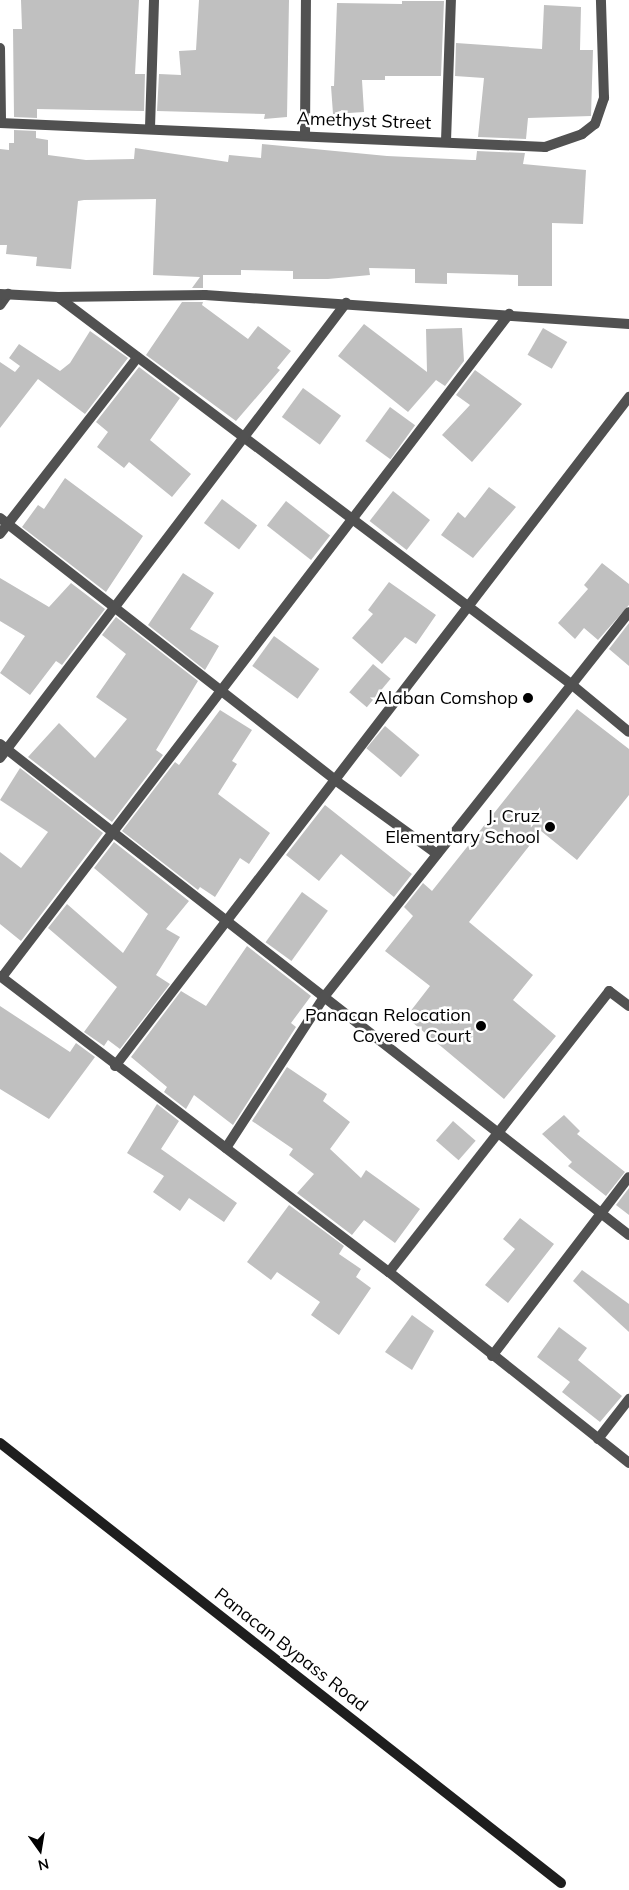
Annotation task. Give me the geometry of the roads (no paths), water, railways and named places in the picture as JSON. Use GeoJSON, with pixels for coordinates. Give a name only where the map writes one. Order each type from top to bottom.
{"type":"FeatureCollection","features":[{"type":"Feature","properties":{"kind":"main road","name":"Panacan Bypass Road"},"geometry":{"type":"LineString","coordinates":[[0,1443],[561,1883]]}},
{"type":"Feature","properties":{"kind":"street"},"geometry":{"type":"LineString","coordinates":[[150,128],[154,0]]}},
{"type":"Feature","properties":{"kind":"street"},"geometry":{"type":"LineString","coordinates":[[306,0],[306,134]]}},
{"type":"Feature","properties":{"kind":"street"},"geometry":{"type":"LineString","coordinates":[[446,141],[451,0]]}},
{"type":"Feature","properties":{"kind":"street","name":"Amethyst Street"},"geometry":{"type":"LineString","coordinates":[[0,124],[306,134],[545,147],[582,134],[595,124],[604,98],[601,0]]}},
{"type":"Feature","properties":{"kind":"street"},"geometry":{"type":"LineString","coordinates":[[0,48],[0,124]]}},
{"type":"Feature","properties":{"kind":"street"},"geometry":{"type":"LineString","coordinates":[[0,305],[4,294],[58,297],[205,295],[509,314],[629,324]]}},
{"type":"Feature","properties":{"kind":"street"},"geometry":{"type":"LineString","coordinates":[[58,297],[571,684],[629,732]]}},
{"type":"Feature","properties":{"kind":"street"},"geometry":{"type":"LineString","coordinates":[[0,758],[3,747],[114,608],[346,304]]}},
{"type":"Feature","properties":{"kind":"street"},"geometry":{"type":"LineString","coordinates":[[509,314],[1,977],[115,1066],[389,1272],[492,1356],[629,1463]]}},
{"type":"Feature","properties":{"kind":"street"},"geometry":{"type":"LineString","coordinates":[[0,534],[4,521],[138,357]]}},
{"type":"Feature","properties":{"kind":"street"},"geometry":{"type":"LineString","coordinates":[[115,1066],[629,397]]}},
{"type":"Feature","properties":{"kind":"street"},"geometry":{"type":"LineString","coordinates":[[4,521],[334,780],[437,854]]}},
{"type":"Feature","properties":{"kind":"street"},"geometry":{"type":"LineString","coordinates":[[226,1148],[324,997],[629,612]]}},
{"type":"Feature","properties":{"kind":"street"},"geometry":{"type":"LineString","coordinates":[[3,747],[629,1234]]}},
{"type":"Feature","properties":{"kind":"street"},"geometry":{"type":"LineString","coordinates":[[389,1272],[609,991],[629,1006]]}},
{"type":"Feature","properties":{"kind":"street"},"geometry":{"type":"LineString","coordinates":[[492,1356],[629,1177]]}},
{"type":"Feature","properties":{"kind":"street"},"geometry":{"type":"LineString","coordinates":[[598,1439],[629,1399]]}},
{"type":"Feature","properties":{"kind":"place","name":"Alaban Comshop"},"geometry":{"type":"Point","coordinates":[528,698]}},
{"type":"Feature","properties":{"kind":"place","name":"J. Cruz Elementary School"},"geometry":{"type":"Point","coordinates":[550,827]}},
{"type":"Feature","properties":{"kind":"place","name":"Panacan Relocation Covered Court"},"geometry":{"type":"Point","coordinates":[481,1026]}}]}
